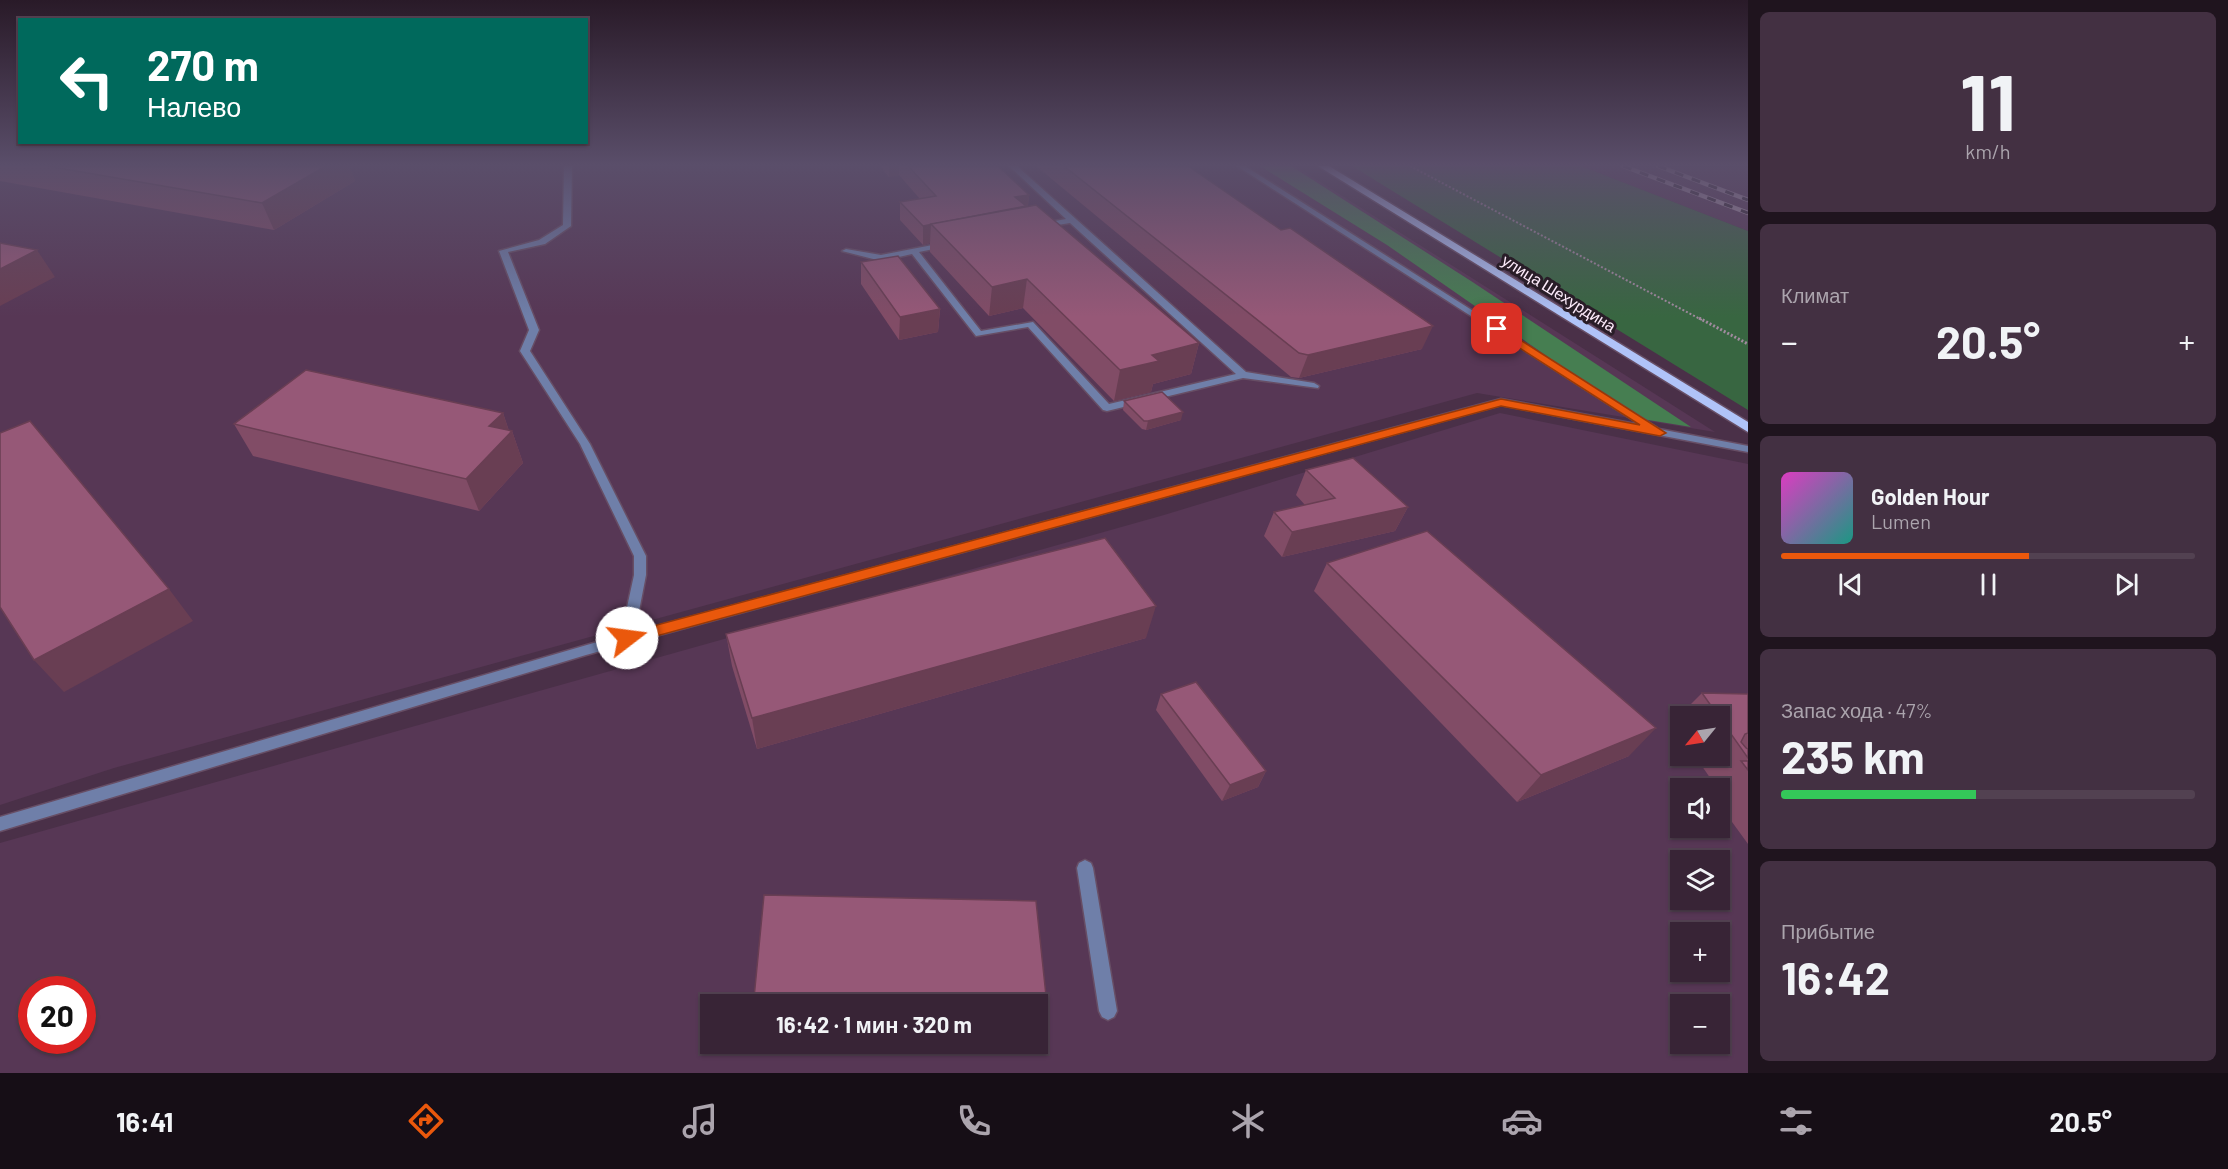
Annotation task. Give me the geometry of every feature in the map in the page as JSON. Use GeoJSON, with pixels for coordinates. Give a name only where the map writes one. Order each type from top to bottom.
{"type":"FeatureCollection","features":[{"type":"Feature","properties":{"kind":"main road","name":"улица Шехурдина"},"geometry":{"type":"LineString","coordinates":[[1403,216],[1748,428]]}},
{"type":"Feature","properties":{"kind":"street"},"geometry":{"type":"LineString","coordinates":[[567,216],[567,226],[542,242],[503,251],[534,330],[525,351],[585,444],[640,556],[640,575],[627,638]]}},
{"type":"Feature","properties":{"kind":"street"},"geometry":{"type":"LineString","coordinates":[[1068,216],[1243,375]]}},
{"type":"Feature","properties":{"kind":"street"},"geometry":{"type":"LineString","coordinates":[[1319,216],[1660,433]]}},
{"type":"Feature","properties":{"kind":"street"},"geometry":{"type":"LineString","coordinates":[[1027,229],[1072,220]]}},
{"type":"Feature","properties":{"kind":"street"},"geometry":{"type":"LineString","coordinates":[[846,251],[881,258],[959,242]]}},
{"type":"Feature","properties":{"kind":"street"},"geometry":{"type":"LineString","coordinates":[[914,250],[979,334],[1030,324],[1107,408],[1243,375],[1314,386]]}},
{"type":"Feature","properties":{"kind":"street"},"geometry":{"type":"LineString","coordinates":[[0,824],[627,638],[1501,402],[1748,449]]}},
{"type":"Feature","properties":{"kind":"street"},"geometry":{"type":"LineString","coordinates":[[1085,868],[1108,1011]]}},
{"type":"Feature","properties":{"kind":"path"},"geometry":{"type":"LineString","coordinates":[[1505,216],[1748,344]]}},
{"type":"Feature","properties":{"kind":"shaded area"},"geometry":{"type":"Polygon","coordinates":[[[0,216],[1374,216],[1715,432],[1477,393],[114,768],[0,805],[0,216]]]}},
{"type":"Feature","properties":{"kind":"shaded area"},"geometry":{"type":"Polygon","coordinates":[[[1710,216],[1748,216],[1748,231],[1710,216]]]}},
{"type":"Feature","properties":{"kind":"shaded area"},"geometry":{"type":"Polygon","coordinates":[[[1500,413],[1748,464],[1748,1073],[0,1073],[0,843],[1164,515],[1500,413]]]}},
{"type":"Feature","properties":{"kind":"green space"},"geometry":{"type":"Polygon","coordinates":[[[1340,216],[1369,216],[1691,427],[1636,418],[1387,245],[1340,216]]]}},
{"type":"Feature","properties":{"kind":"green space"},"geometry":{"type":"Polygon","coordinates":[[[1433,216],[1710,216],[1748,231],[1748,410],[1433,216]]]}},
{"type":"Feature","properties":{"kind":"building"},"geometry":{"type":"Polygon","coordinates":[[[913,216],[974,216],[923,226],[913,216]]]}},
{"type":"Feature","properties":{"kind":"building"},"geometry":{"type":"Polygon","coordinates":[[[975,216],[1049,216],[1199,343],[1152,355],[1159,361],[1120,370],[1027,279],[992,287],[931,224],[975,216]]]}},
{"type":"Feature","properties":{"kind":"building"},"geometry":{"type":"Polygon","coordinates":[[[1127,216],[1261,216],[1281,230],[1290,228],[1433,326],[1308,355],[1299,353],[1127,216]]]}},
{"type":"Feature","properties":{"kind":"building"},"geometry":{"type":"Polygon","coordinates":[[[0,243],[37,250],[0,269],[0,243]]]}},
{"type":"Feature","properties":{"kind":"building"},"geometry":{"type":"Polygon","coordinates":[[[898,256],[940,309],[900,317],[861,262],[898,256]]]}},
{"type":"Feature","properties":{"kind":"building"},"geometry":{"type":"Polygon","coordinates":[[[306,370],[503,413],[489,426],[512,431],[466,479],[234,424],[306,370]]]}},
{"type":"Feature","properties":{"kind":"building"},"geometry":{"type":"Polygon","coordinates":[[[1162,392],[1183,412],[1144,421],[1124,401],[1162,392]]]}},
{"type":"Feature","properties":{"kind":"building"},"geometry":{"type":"Polygon","coordinates":[[[30,421],[169,589],[34,660],[0,607],[0,433],[30,421]]]}},
{"type":"Feature","properties":{"kind":"building"},"geometry":{"type":"Polygon","coordinates":[[[1353,458],[1408,507],[1292,532],[1274,512],[1335,498],[1306,470],[1353,458]]]}},
{"type":"Feature","properties":{"kind":"building"},"geometry":{"type":"Polygon","coordinates":[[[1427,531],[1656,728],[1541,775],[1327,563],[1427,531]]]}},
{"type":"Feature","properties":{"kind":"building"},"geometry":{"type":"Polygon","coordinates":[[[1105,538],[1156,606],[752,718],[726,634],[1105,538]]]}},
{"type":"Feature","properties":{"kind":"building"},"geometry":{"type":"Polygon","coordinates":[[[1196,682],[1266,771],[1230,785],[1161,694],[1196,682]]]}},
{"type":"Feature","properties":{"kind":"building"},"geometry":{"type":"Polygon","coordinates":[[[1702,693],[1748,694],[1748,733],[1741,742],[1748,749],[1748,758],[1730,733],[1730,706],[1711,706],[1702,693]]]}},
{"type":"Feature","properties":{"kind":"building"},"geometry":{"type":"Polygon","coordinates":[[[1741,761],[1748,761],[1748,770],[1741,761]]]}},
{"type":"Feature","properties":{"kind":"building"},"geometry":{"type":"Polygon","coordinates":[[[764,895],[1036,901],[1046,994],[754,994],[764,895]]]}},
{"type":"Feature","properties":{"kind":"route"},"geometry":{"type":"LineString","coordinates":[[627,638],[1501,402],[1660,433],[1497,329]]}}]}
